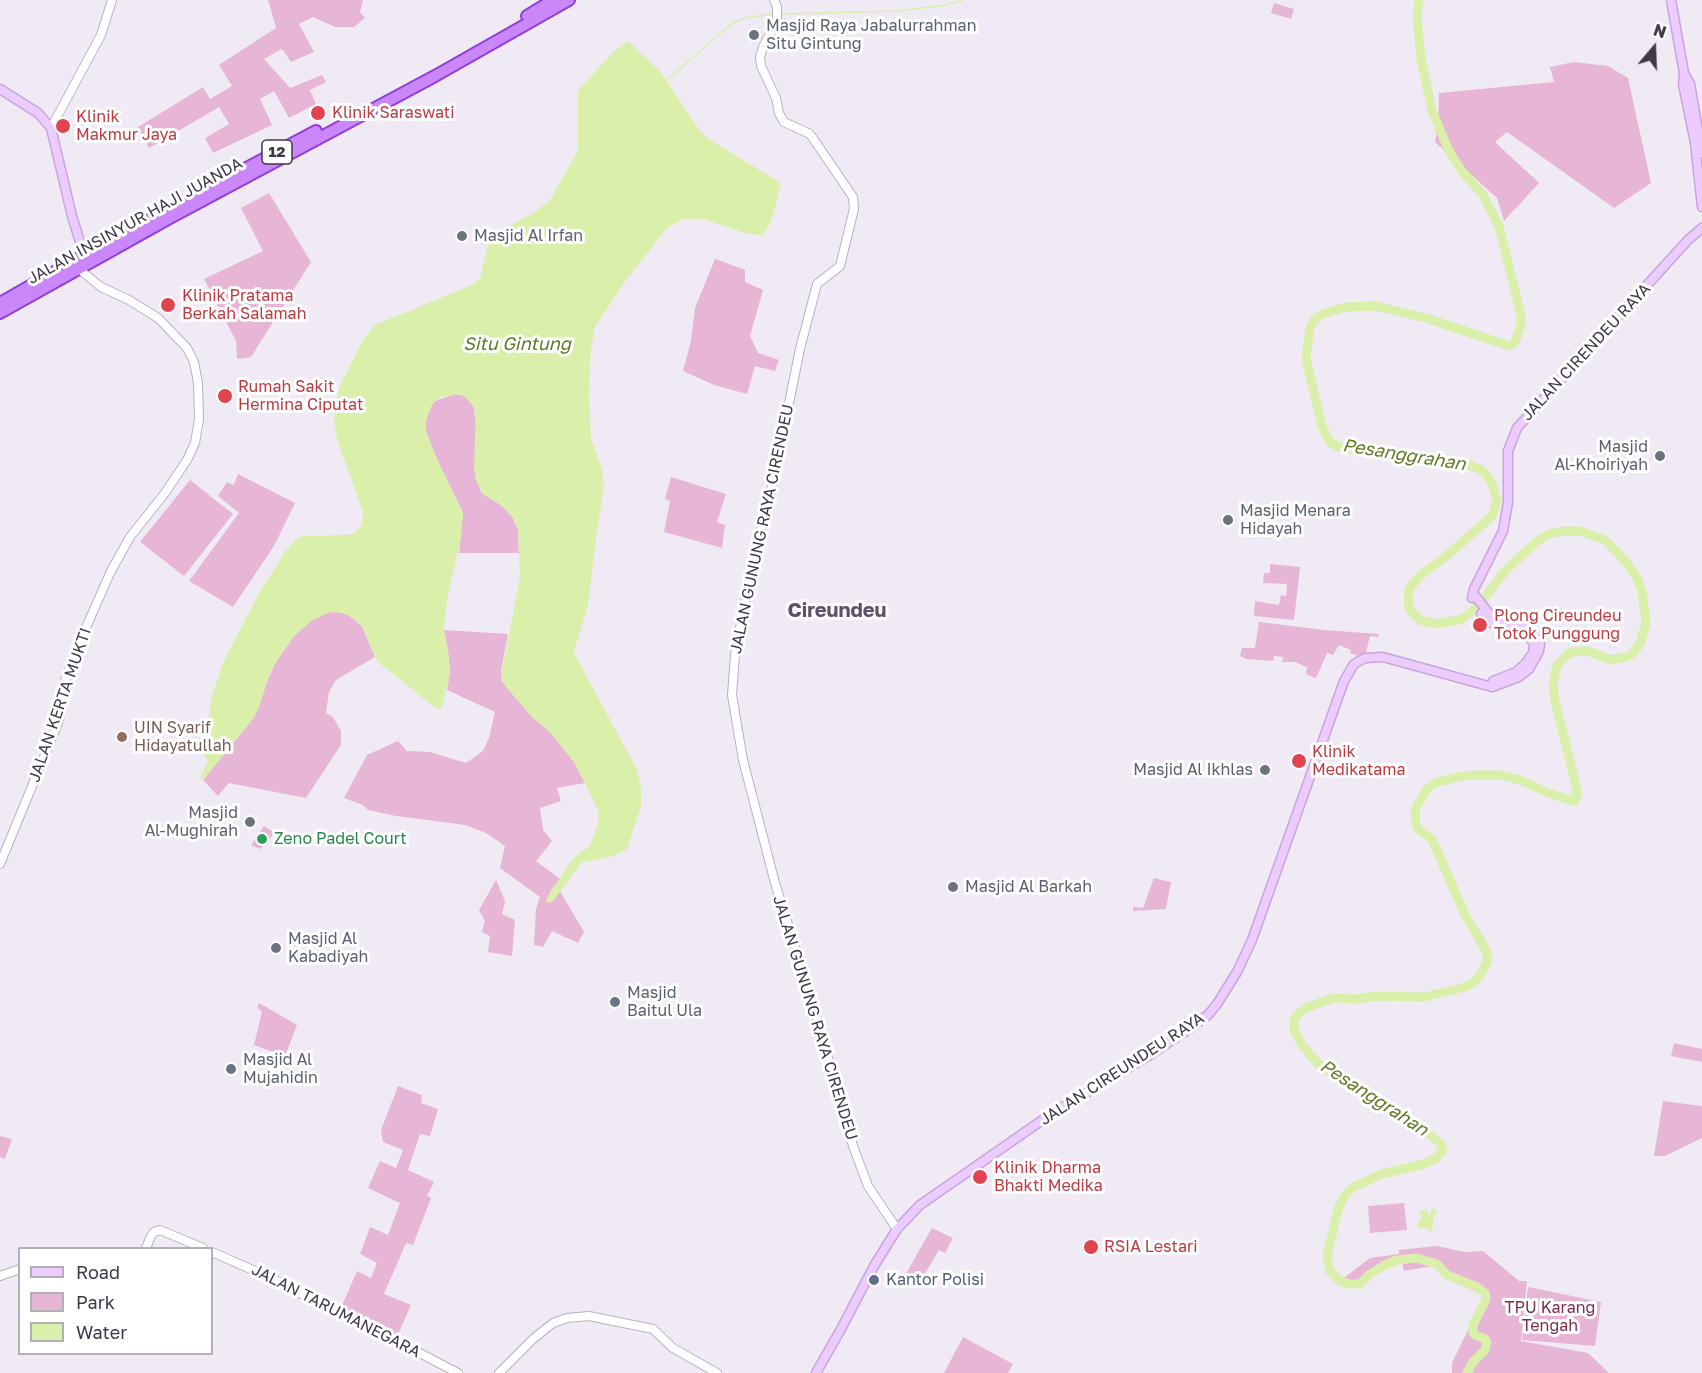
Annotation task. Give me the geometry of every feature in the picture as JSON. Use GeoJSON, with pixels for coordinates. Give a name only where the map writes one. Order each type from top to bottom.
{"type":"FeatureCollection","features":[{"type":"Feature","properties":{"kind":"highway","name":"JALAN INSINYUR HAJI JUANDA"},"geometry":{"type":"LineString","coordinates":[[0,313],[84,263],[417,79],[553,0]]}},
{"type":"Feature","properties":{"kind":"highway","name":"JALAN INSINYUR HAJI JUANDA"},"geometry":{"type":"LineString","coordinates":[[0,303],[84,263],[444,71],[569,0]]}},
{"type":"Feature","properties":{"kind":"main road"},"geometry":{"type":"LineString","coordinates":[[1671,0],[1684,73],[1690,84],[1697,128],[1702,207]]}},
{"type":"Feature","properties":{"kind":"main road"},"geometry":{"type":"LineString","coordinates":[[0,89],[38,113],[51,128],[84,263]]}},
{"type":"Feature","properties":{"kind":"main road"},"geometry":{"type":"LineString","coordinates":[[1699,142],[1702,153]]}},
{"type":"Feature","properties":{"kind":"main road","name":"JALAN CIRENDEU RAYA"},"geometry":{"type":"LineString","coordinates":[[1487,685],[1497,686],[1519,677],[1529,669],[1538,656],[1540,645],[1536,634],[1527,628],[1483,612],[1475,603],[1473,593],[1503,531],[1508,502],[1508,452],[1517,428],[1533,407],[1622,315],[1688,240],[1702,228]]}},
{"type":"Feature","properties":{"kind":"main road","name":"JALAN CIREUNDEU RAYA"},"geometry":{"type":"LineString","coordinates":[[816,1373],[897,1229],[920,1205],[1054,1112],[1198,1022],[1217,1004],[1237,972],[1252,940],[1344,681],[1354,664],[1365,658],[1383,657],[1487,685]]}},
{"type":"Feature","properties":{"kind":"street"},"geometry":{"type":"LineString","coordinates":[[51,128],[101,35],[112,0]]}},
{"type":"Feature","properties":{"kind":"street","name":"JALAN GUNUNG RAYA CIRENDEU"},"geometry":{"type":"LineString","coordinates":[[774,0],[777,14],[760,57],[761,66],[784,122],[810,134],[853,197],[854,209],[840,266],[817,284],[800,348],[771,492],[752,564],[735,655],[732,694],[743,760],[775,883],[812,1001],[853,1146],[868,1185],[897,1229]]}},
{"type":"Feature","properties":{"kind":"street","name":"JALAN KERTA MUKTI"},"geometry":{"type":"LineString","coordinates":[[0,864],[58,723],[62,708],[60,694],[80,641],[119,554],[187,460],[195,443],[199,418],[198,383],[194,362],[187,348],[158,318],[101,286],[84,263]]}},
{"type":"Feature","properties":{"kind":"street"},"geometry":{"type":"LineString","coordinates":[[146,1247],[154,1232],[160,1230],[201,1247]]}},
{"type":"Feature","properties":{"kind":"street","name":"JALAN TARUMANEGARA"},"geometry":{"type":"LineString","coordinates":[[213,1252],[280,1282],[458,1373]]}},
{"type":"Feature","properties":{"kind":"street"},"geometry":{"type":"LineString","coordinates":[[0,1276],[18,1270]]}},
{"type":"Feature","properties":{"kind":"street"},"geometry":{"type":"LineString","coordinates":[[499,1373],[533,1339],[554,1323],[567,1318],[589,1316],[653,1329],[673,1348],[717,1373]]}},
{"type":"Feature","properties":{"kind":"green space"},"geometry":{"type":"Polygon","coordinates":[[[268,0],[363,0],[360,12],[365,18],[354,27],[335,27],[313,17],[299,24],[314,52],[291,62],[282,49],[264,59],[290,88],[322,75],[326,82],[310,90],[316,104],[289,118],[274,91],[260,99],[272,125],[213,153],[205,138],[229,124],[219,107],[149,148],[138,127],[203,87],[210,99],[232,86],[219,65],[276,28],[268,0]]]}},
{"type":"Feature","properties":{"kind":"green space"},"geometry":{"type":"Polygon","coordinates":[[[1274,3],[1294,9],[1291,19],[1271,13],[1274,3]]]}},
{"type":"Feature","properties":{"kind":"green space"},"geometry":{"type":"Polygon","coordinates":[[[1574,62],[1608,66],[1628,78],[1651,183],[1614,208],[1507,132],[1495,142],[1539,183],[1504,221],[1497,198],[1435,142],[1439,93],[1554,82],[1550,67],[1574,62]]]}},
{"type":"Feature","properties":{"kind":"green space"},"geometry":{"type":"Polygon","coordinates":[[[269,193],[311,262],[251,357],[237,359],[236,341],[204,279],[263,251],[241,208],[269,193]]]}},
{"type":"Feature","properties":{"kind":"green space"},"geometry":{"type":"Polygon","coordinates":[[[715,259],[745,270],[745,282],[763,290],[750,336],[758,353],[779,360],[775,371],[755,366],[747,394],[714,385],[683,371],[691,341],[695,308],[715,259]]]}},
{"type":"Feature","properties":{"kind":"green space"},"geometry":{"type":"Polygon","coordinates":[[[454,394],[465,396],[474,407],[475,474],[481,492],[501,505],[516,521],[519,553],[459,553],[463,513],[425,429],[426,419],[433,402],[454,394]]]}},
{"type":"Feature","properties":{"kind":"green space"},"geometry":{"type":"Polygon","coordinates":[[[238,474],[295,503],[274,546],[233,607],[189,581],[239,513],[218,496],[227,482],[234,485],[238,474]]]}},
{"type":"Feature","properties":{"kind":"green space"},"geometry":{"type":"Polygon","coordinates":[[[671,477],[726,494],[717,522],[725,525],[722,548],[664,532],[670,501],[665,499],[671,477]]]}},
{"type":"Feature","properties":{"kind":"green space"},"geometry":{"type":"Polygon","coordinates":[[[190,480],[233,514],[184,576],[140,542],[190,480]]]}},
{"type":"Feature","properties":{"kind":"green space"},"geometry":{"type":"Polygon","coordinates":[[[1270,564],[1300,567],[1294,620],[1254,616],[1255,601],[1279,605],[1281,595],[1286,596],[1287,584],[1263,583],[1264,573],[1270,573],[1270,564]]]}},
{"type":"Feature","properties":{"kind":"green space"},"geometry":{"type":"Polygon","coordinates":[[[337,611],[350,616],[362,626],[375,657],[336,680],[329,692],[326,713],[333,717],[341,731],[341,745],[306,798],[229,783],[218,796],[203,780],[247,726],[276,662],[294,636],[311,621],[323,614],[337,611]]]}},
{"type":"Feature","properties":{"kind":"green space"},"geometry":{"type":"Polygon","coordinates":[[[1259,622],[1378,634],[1379,637],[1370,636],[1366,652],[1358,656],[1339,645],[1333,655],[1327,653],[1315,678],[1306,674],[1307,667],[1295,662],[1282,662],[1283,657],[1274,656],[1273,661],[1247,659],[1240,656],[1242,648],[1255,648],[1259,622]]]}},
{"type":"Feature","properties":{"kind":"green space"},"geometry":{"type":"Polygon","coordinates":[[[444,630],[508,634],[501,671],[502,681],[529,713],[550,732],[574,762],[585,783],[557,788],[561,801],[540,808],[543,830],[552,841],[536,861],[560,879],[550,892],[551,903],[560,891],[584,932],[578,943],[552,931],[543,947],[534,945],[536,909],[540,897],[500,868],[505,846],[486,833],[465,825],[368,810],[363,805],[344,798],[367,755],[398,741],[407,751],[430,752],[466,763],[483,751],[489,738],[495,712],[447,690],[450,673],[444,630]]]}},
{"type":"Feature","properties":{"kind":"green space","name":"Zeno Padel Court"},"geometry":{"type":"Polygon","coordinates":[[[264,826],[275,833],[260,849],[251,845],[264,826]]]}},
{"type":"Feature","properties":{"kind":"green space"},"geometry":{"type":"Polygon","coordinates":[[[1154,878],[1171,882],[1166,909],[1133,911],[1133,907],[1143,908],[1154,878]]]}},
{"type":"Feature","properties":{"kind":"green space"},"geometry":{"type":"Polygon","coordinates":[[[496,880],[505,901],[502,914],[515,920],[512,956],[488,952],[490,936],[482,932],[485,921],[479,910],[496,880]]]}},
{"type":"Feature","properties":{"kind":"green space"},"geometry":{"type":"Polygon","coordinates":[[[259,1003],[297,1025],[285,1056],[254,1045],[262,1012],[257,1007],[259,1003]]]}},
{"type":"Feature","properties":{"kind":"green space"},"geometry":{"type":"Polygon","coordinates":[[[1674,1043],[1702,1049],[1702,1062],[1671,1056],[1674,1043]]]}},
{"type":"Feature","properties":{"kind":"green space"},"geometry":{"type":"Polygon","coordinates":[[[398,1086],[422,1095],[421,1103],[438,1109],[430,1136],[420,1134],[408,1170],[434,1182],[427,1196],[431,1198],[413,1245],[406,1243],[384,1294],[411,1305],[397,1337],[340,1310],[357,1271],[371,1278],[377,1263],[360,1254],[370,1227],[388,1235],[400,1203],[368,1188],[380,1161],[396,1168],[403,1150],[383,1142],[381,1130],[398,1086]]]}},
{"type":"Feature","properties":{"kind":"green space"},"geometry":{"type":"Polygon","coordinates":[[[1663,1101],[1702,1106],[1702,1138],[1665,1156],[1654,1156],[1663,1101]]]}},
{"type":"Feature","properties":{"kind":"green space"},"geometry":{"type":"Polygon","coordinates":[[[0,1136],[12,1139],[5,1159],[0,1157],[0,1136]]]}},
{"type":"Feature","properties":{"kind":"green space"},"geometry":{"type":"Polygon","coordinates":[[[1404,1203],[1407,1230],[1370,1233],[1368,1206],[1404,1203]]]}},
{"type":"Feature","properties":{"kind":"green space"},"geometry":{"type":"Polygon","coordinates":[[[932,1228],[953,1238],[945,1253],[939,1250],[918,1285],[904,1277],[932,1228]]]}},
{"type":"Feature","properties":{"kind":"green space"},"geometry":{"type":"Polygon","coordinates":[[[1436,1246],[1465,1252],[1483,1251],[1519,1281],[1527,1281],[1521,1341],[1588,1353],[1609,1373],[1452,1373],[1452,1363],[1484,1297],[1432,1266],[1404,1271],[1401,1259],[1370,1274],[1360,1284],[1340,1281],[1370,1258],[1399,1254],[1399,1250],[1436,1246]]]}},
{"type":"Feature","properties":{"kind":"green space","name":"TPU Karang Tengah"},"geometry":{"type":"Polygon","coordinates":[[[1528,1287],[1601,1302],[1595,1346],[1522,1340],[1528,1287]]]}},
{"type":"Feature","properties":{"kind":"green space"},"geometry":{"type":"Polygon","coordinates":[[[963,1337],[1013,1364],[1008,1373],[944,1373],[963,1337]]]}},
{"type":"Feature","properties":{"kind":"water","name":"Situ Gintung"},"geometry":{"type":"Polygon","coordinates":[[[628,41],[660,71],[700,131],[781,185],[771,221],[763,235],[748,234],[703,219],[683,219],[667,228],[626,280],[595,327],[591,348],[589,394],[591,438],[602,470],[604,488],[588,606],[574,650],[637,770],[641,788],[641,806],[627,849],[610,857],[582,862],[553,901],[548,903],[546,901],[550,892],[570,863],[589,847],[599,816],[574,762],[550,732],[533,718],[506,687],[501,676],[520,577],[518,531],[512,516],[501,505],[484,495],[476,481],[474,468],[476,414],[472,404],[464,396],[454,394],[436,399],[425,424],[436,457],[463,513],[461,538],[445,618],[444,630],[450,673],[442,707],[438,709],[433,706],[377,661],[362,626],[357,621],[344,613],[330,612],[311,621],[294,636],[270,673],[253,719],[203,780],[200,779],[208,761],[202,747],[212,696],[223,663],[258,595],[285,552],[297,538],[347,535],[356,532],[362,525],[363,512],[337,439],[334,420],[339,388],[363,340],[375,325],[474,284],[480,278],[491,240],[504,229],[533,213],[550,200],[578,151],[578,91],[614,51],[628,41]]]}},
{"type":"Feature","properties":{"kind":"water"},"geometry":{"type":"Polygon","coordinates":[[[1434,1208],[1437,1212],[1433,1217],[1431,1232],[1427,1228],[1419,1229],[1417,1224],[1421,1218],[1420,1211],[1426,1209],[1431,1216],[1431,1210],[1434,1208]]]}},
{"type":"Feature","properties":{"kind":"waterway"},"geometry":{"type":"LineString","coordinates":[[781,14],[897,11],[945,5],[963,0]]}},
{"type":"Feature","properties":{"kind":"waterway","name":"Pesanggrahan"},"geometry":{"type":"LineString","coordinates":[[1419,0],[1417,15],[1421,59],[1432,110],[1449,151],[1461,170],[1483,195],[1499,226],[1521,315],[1521,324],[1515,342],[1509,346],[1429,319],[1376,306],[1346,307],[1322,314],[1314,320],[1310,328],[1306,358],[1322,427],[1330,442],[1339,447],[1453,460],[1478,468],[1491,481],[1497,500],[1492,516],[1443,559],[1424,572],[1411,586],[1408,593],[1409,609],[1420,620],[1437,624],[1462,619],[1476,608],[1506,570],[1536,542],[1549,534],[1580,531],[1605,540],[1627,563],[1637,578],[1642,592],[1646,623],[1640,644],[1632,654],[1626,657],[1611,660],[1588,651],[1578,651],[1569,653],[1557,665],[1553,683],[1555,701],[1576,786],[1577,797],[1574,801],[1548,793],[1520,780],[1500,775],[1480,775],[1462,776],[1435,783],[1427,789],[1418,804],[1415,811],[1416,824],[1419,830],[1432,839],[1465,915],[1486,950],[1488,959],[1481,974],[1474,982],[1465,987],[1424,997],[1334,998],[1308,1007],[1294,1019],[1294,1030],[1302,1045],[1320,1066],[1433,1137],[1443,1149],[1436,1158],[1424,1164],[1381,1174],[1352,1188],[1343,1198],[1338,1210],[1327,1256],[1330,1271],[1340,1281],[1360,1284],[1383,1266],[1397,1260],[1417,1258],[1437,1264],[1447,1275],[1477,1287],[1485,1293],[1486,1299],[1473,1325],[1473,1332],[1487,1342],[1485,1350],[1473,1362],[1467,1373]]}},
{"type":"Feature","properties":{"kind":"waterway"},"geometry":{"type":"LineString","coordinates":[[666,81],[730,25],[744,18],[773,14]]}},
{"type":"Feature","properties":{"kind":"place","name":"Masjid Raya Jabalurrahman Situ Gintung"},"geometry":{"type":"Point","coordinates":[754,35]}},
{"type":"Feature","properties":{"kind":"place","name":"Klinik Saraswati"},"geometry":{"type":"Point","coordinates":[318,113]}},
{"type":"Feature","properties":{"kind":"place","name":"Klinik Makmur Jaya"},"geometry":{"type":"Point","coordinates":[63,126]}},
{"type":"Feature","properties":{"kind":"place","name":"Masjid Al Irfan"},"geometry":{"type":"Point","coordinates":[462,236]}},
{"type":"Feature","properties":{"kind":"place","name":"Klinik Pratama Berkah Salamah"},"geometry":{"type":"Point","coordinates":[168,305]}},
{"type":"Feature","properties":{"kind":"place","name":"Rumah Sakit Hermina Ciputat"},"geometry":{"type":"Point","coordinates":[225,396]}},
{"type":"Feature","properties":{"kind":"place","name":"Masjid Al-Khoiriyah"},"geometry":{"type":"Point","coordinates":[1660,456]}},
{"type":"Feature","properties":{"kind":"place","name":"Masjid Menara Hidayah"},"geometry":{"type":"Point","coordinates":[1228,520]}},
{"type":"Feature","properties":{"kind":"place","name":"Plong Cireundeu Totok Punggung"},"geometry":{"type":"Point","coordinates":[1480,625]}},
{"type":"Feature","properties":{"kind":"place","name":"UIN Syarif Hidayatullah"},"geometry":{"type":"Point","coordinates":[122,737]}},
{"type":"Feature","properties":{"kind":"place","name":"Klinik Medikatama"},"geometry":{"type":"Point","coordinates":[1299,761]}},
{"type":"Feature","properties":{"kind":"place","name":"Masjid Al Ikhlas"},"geometry":{"type":"Point","coordinates":[1265,770]}},
{"type":"Feature","properties":{"kind":"place","name":"Masjid Al-Mughirah"},"geometry":{"type":"Point","coordinates":[250,822]}},
{"type":"Feature","properties":{"kind":"place","name":"Zeno Padel Court"},"geometry":{"type":"Point","coordinates":[262,839]}},
{"type":"Feature","properties":{"kind":"place","name":"Masjid Al Barkah"},"geometry":{"type":"Point","coordinates":[953,887]}},
{"type":"Feature","properties":{"kind":"place","name":"Masjid Al Kabadiyah"},"geometry":{"type":"Point","coordinates":[276,948]}},
{"type":"Feature","properties":{"kind":"place","name":"Masjid Baitul Ula"},"geometry":{"type":"Point","coordinates":[615,1002]}},
{"type":"Feature","properties":{"kind":"place","name":"Masjid Al Mujahidin"},"geometry":{"type":"Point","coordinates":[231,1069]}},
{"type":"Feature","properties":{"kind":"place","name":"Klinik Dharma Bhakti Medika"},"geometry":{"type":"Point","coordinates":[980,1177]}},
{"type":"Feature","properties":{"kind":"place","name":"RSIA Lestari"},"geometry":{"type":"Point","coordinates":[1091,1247]}},
{"type":"Feature","properties":{"kind":"place","name":"Kantor Polisi"},"geometry":{"type":"Point","coordinates":[874,1280]}},
{"type":"Feature","properties":{"kind":"district","name":"Cireundeu"},"geometry":{"type":"Point","coordinates":[837,611]}}]}
